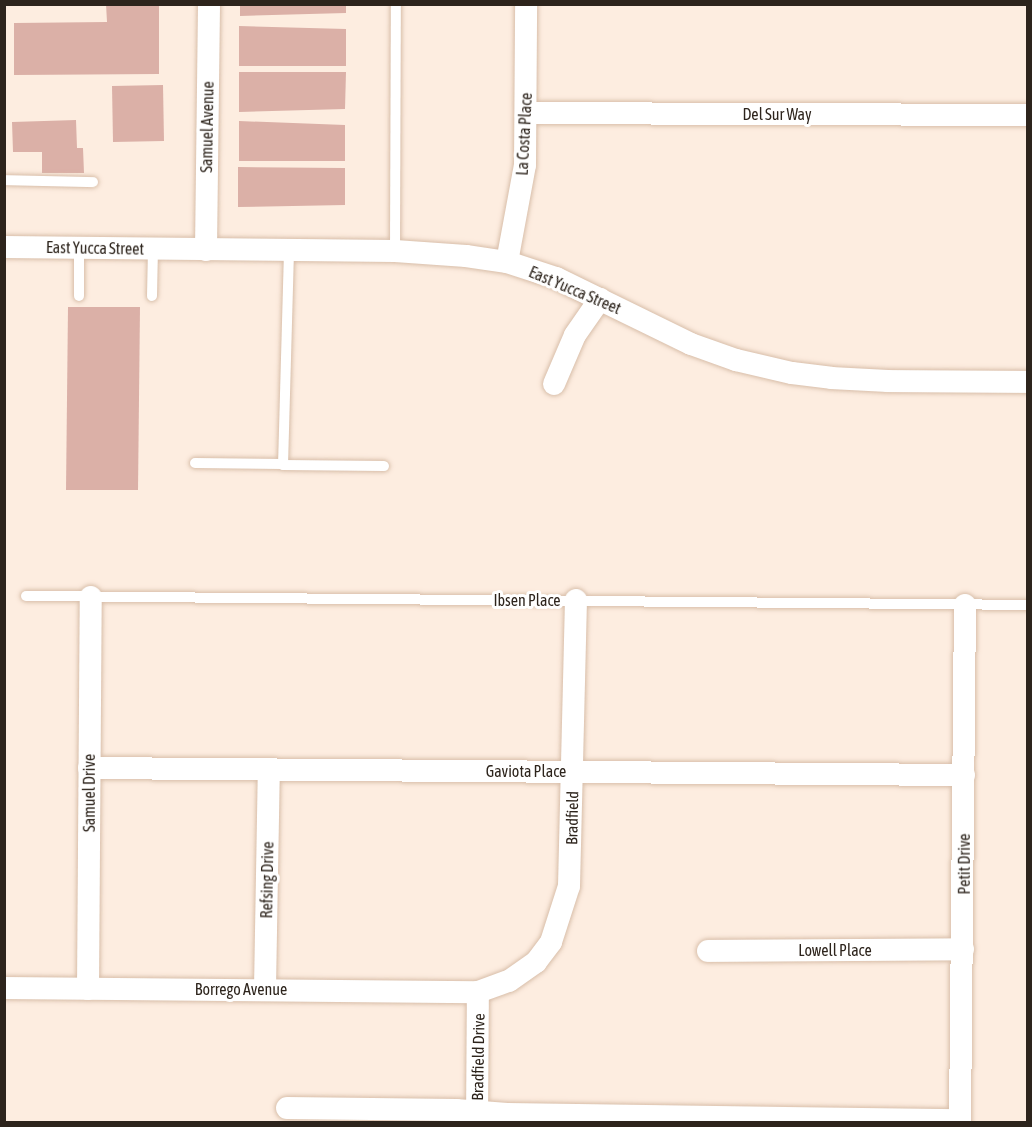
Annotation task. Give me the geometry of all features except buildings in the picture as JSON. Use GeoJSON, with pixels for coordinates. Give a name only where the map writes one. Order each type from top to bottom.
{"type":"FeatureCollection","features":[{"type":"Feature","properties":{"kind":"street","name":"Samuel Avenue"},"geometry":{"type":"LineString","coordinates":[[206,250],[209,4]]}},
{"type":"Feature","properties":{"kind":"street","name":"La Costa Place"},"geometry":{"type":"LineString","coordinates":[[507,262],[525,165],[526,4]]}},
{"type":"Feature","properties":{"kind":"street","name":"Del Sur Way"},"geometry":{"type":"LineString","coordinates":[[526,113],[1028,115]]}},
{"type":"Feature","properties":{"kind":"street","name":"East Yucca Street"},"geometry":{"type":"LineString","coordinates":[[4,247],[395,251],[466,256],[507,262],[556,278],[691,344],[736,360],[792,373],[888,381],[1028,382]]}},
{"type":"Feature","properties":{"kind":"street"},"geometry":{"type":"LineString","coordinates":[[554,384],[575,335],[600,299]]}},
{"type":"Feature","properties":{"kind":"street","name":"Samuel Drive"},"geometry":{"type":"LineString","coordinates":[[88,989],[91,597]]}},
{"type":"Feature","properties":{"kind":"street","name":"Bradfield"},"geometry":{"type":"LineString","coordinates":[[478,992],[509,981],[536,962],[550,942],[570,886],[576,600]]}},
{"type":"Feature","properties":{"kind":"street","name":"Petit Drive"},"geometry":{"type":"LineString","coordinates":[[960,1121],[965,605]]}},
{"type":"Feature","properties":{"kind":"street","name":"Gaviota Place"},"geometry":{"type":"LineString","coordinates":[[89,768],[964,776]]}},
{"type":"Feature","properties":{"kind":"street","name":"Refsing Drive"},"geometry":{"type":"LineString","coordinates":[[265,989],[269,770]]}},
{"type":"Feature","properties":{"kind":"street","name":"Lowell Place"},"geometry":{"type":"LineString","coordinates":[[708,951],[963,950]]}},
{"type":"Feature","properties":{"kind":"street","name":"Borrego Avenue"},"geometry":{"type":"LineString","coordinates":[[4,988],[478,992]]}},
{"type":"Feature","properties":{"kind":"street","name":"Bradfield Drive"},"geometry":{"type":"LineString","coordinates":[[477,1117],[478,992]]}},
{"type":"Feature","properties":{"kind":"street"},"geometry":{"type":"LineString","coordinates":[[286,1108],[477,1117],[507,1114],[960,1121]]}},
{"type":"Feature","properties":{"kind":"lane"},"geometry":{"type":"LineString","coordinates":[[395,251],[396,4]]}},
{"type":"Feature","properties":{"kind":"lane"},"geometry":{"type":"LineString","coordinates":[[4,180],[93,182]]}},
{"type":"Feature","properties":{"kind":"lane"},"geometry":{"type":"LineString","coordinates":[[79,248],[79,296]]}},
{"type":"Feature","properties":{"kind":"lane"},"geometry":{"type":"LineString","coordinates":[[152,296],[153,249]]}},
{"type":"Feature","properties":{"kind":"lane"},"geometry":{"type":"LineString","coordinates":[[283,464],[289,251]]}},
{"type":"Feature","properties":{"kind":"lane"},"geometry":{"type":"LineString","coordinates":[[195,463],[384,466]]}},
{"type":"Feature","properties":{"kind":"lane","name":"Ibsen Place"},"geometry":{"type":"LineString","coordinates":[[26,596],[1028,605]]}}]}
